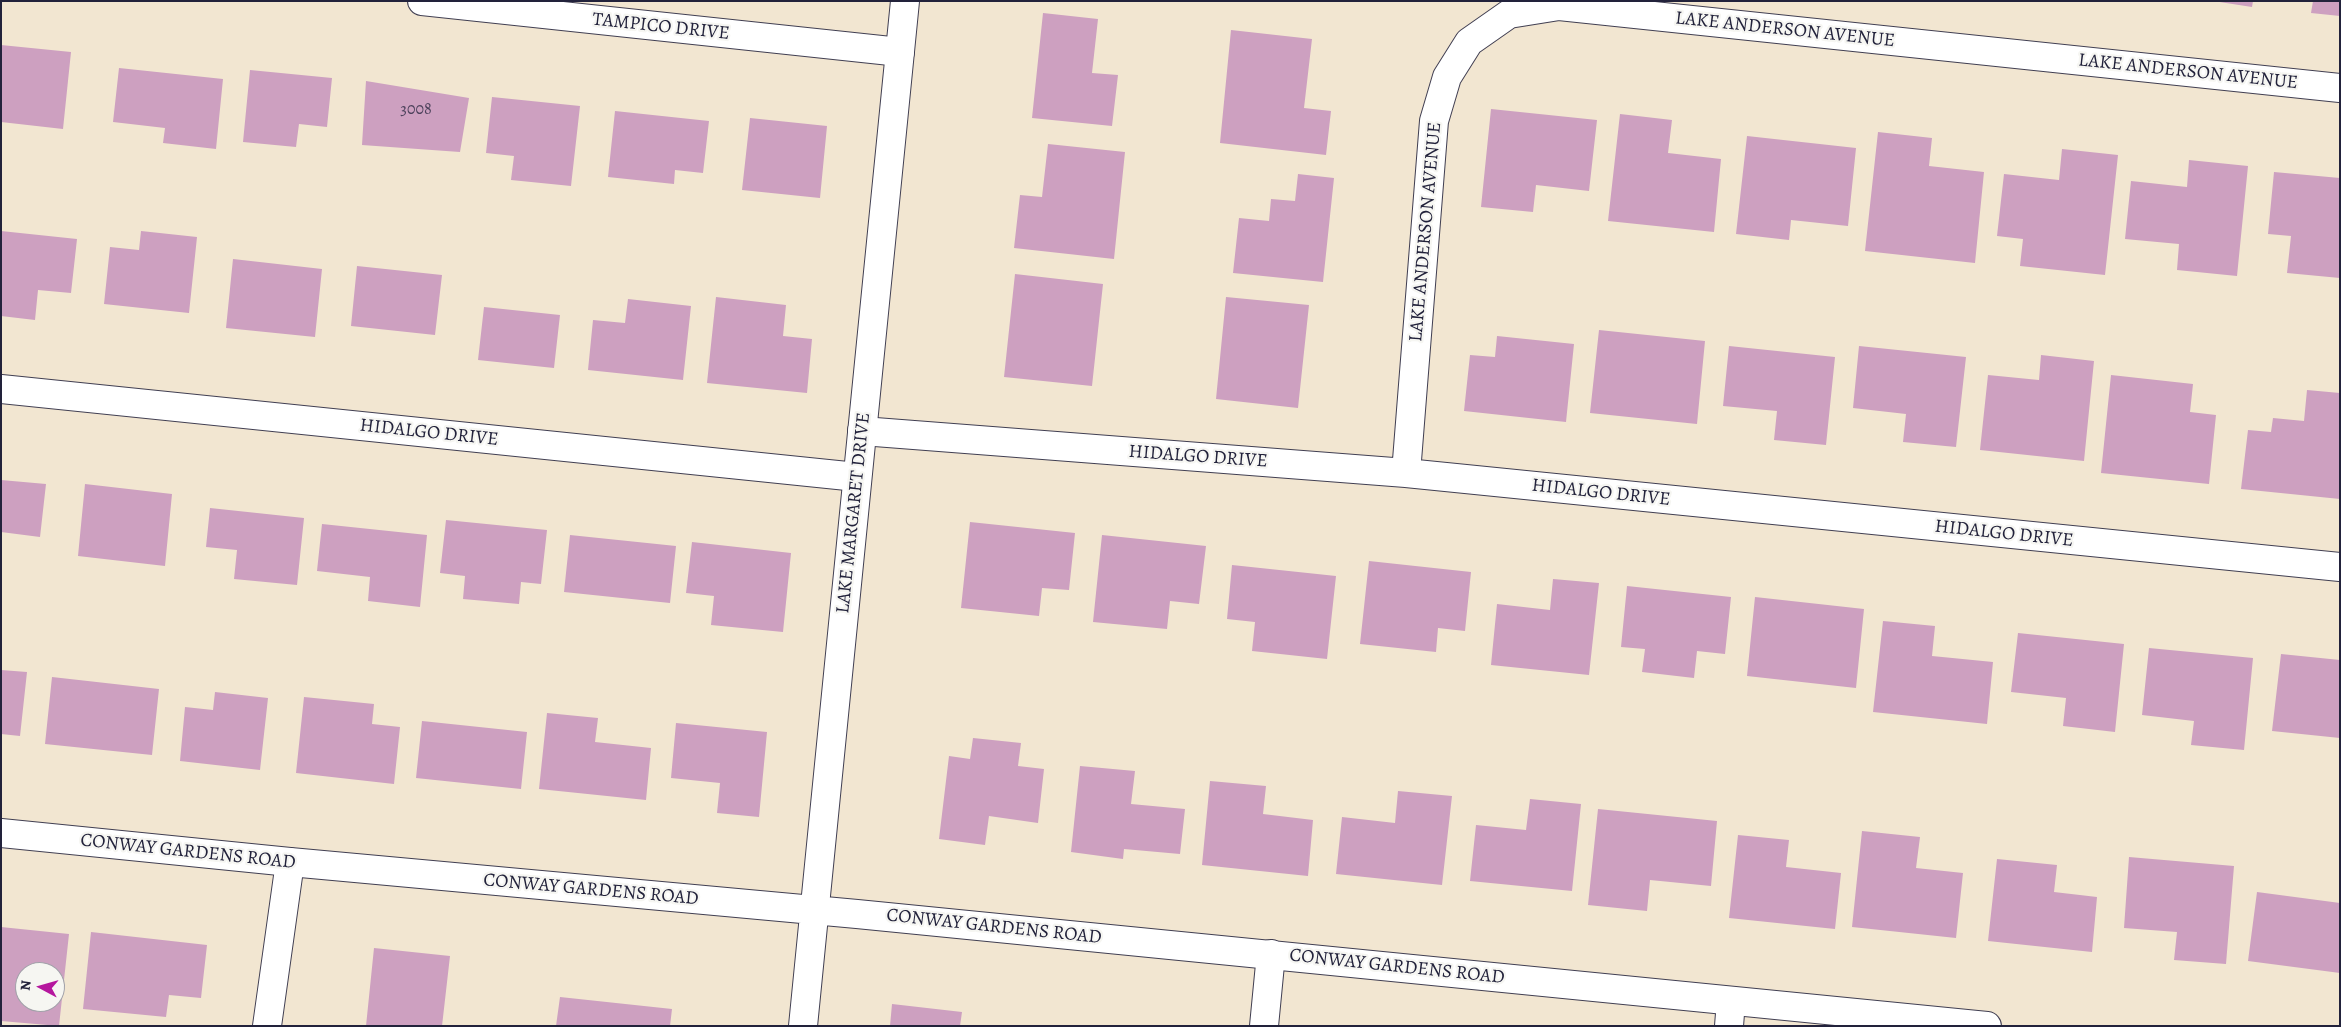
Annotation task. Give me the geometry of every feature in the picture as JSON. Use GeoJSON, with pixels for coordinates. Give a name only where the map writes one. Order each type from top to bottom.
{"type":"FeatureCollection","features":[{"type":"Feature","properties":{"kind":"street","name":"TAMPICO DRIVE"},"geometry":{"type":"LineString","coordinates":[[422,1],[900,52]]}},
{"type":"Feature","properties":{"kind":"street","name":"LAKE MARGARET DRIVE"},"geometry":{"type":"LineString","coordinates":[[803,1026],[905,1]]}},
{"type":"Feature","properties":{"kind":"street","name":"LAKE ANDERSON AVENUE"},"geometry":{"type":"LineString","coordinates":[[1406,473],[1434,121],[1447,76],[1469,42],[1509,14],[1560,6],[2340,88]]}},
{"type":"Feature","properties":{"kind":"street","name":"HIDALGO DRIVE"},"geometry":{"type":"LineString","coordinates":[[1,389],[857,477]]}},
{"type":"Feature","properties":{"kind":"street","name":"HIDALGO DRIVE"},"geometry":{"type":"LineString","coordinates":[[862,431],[1406,473],[2340,567]]}},
{"type":"Feature","properties":{"kind":"street","name":"CONWAY GARDENS ROAD"},"geometry":{"type":"LineString","coordinates":[[1,833],[1271,954],[1730,1013],[1986,1026]]}},
{"type":"Feature","properties":{"kind":"street"},"geometry":{"type":"LineString","coordinates":[[267,1026],[290,862]]}},
{"type":"Feature","properties":{"kind":"street"},"geometry":{"type":"LineString","coordinates":[[1264,1026],[1271,954]]}},
{"type":"Feature","properties":{"kind":"building"},"geometry":{"type":"Polygon","coordinates":[[[2213,1],[2253,1],[2252,7],[2213,1]]]}},
{"type":"Feature","properties":{"kind":"building"},"geometry":{"type":"Polygon","coordinates":[[[2313,1],[2340,1],[2340,16],[2311,13],[2313,1]]]}},
{"type":"Feature","properties":{"kind":"building"},"geometry":{"type":"Polygon","coordinates":[[[1043,13],[1098,19],[1092,73],[1118,75],[1112,126],[1032,118],[1043,13]]]}},
{"type":"Feature","properties":{"kind":"building"},"geometry":{"type":"Polygon","coordinates":[[[1231,30],[1312,39],[1304,108],[1331,111],[1326,155],[1220,143],[1231,30]]]}},
{"type":"Feature","properties":{"kind":"building"},"geometry":{"type":"Polygon","coordinates":[[[1,45],[71,52],[63,129],[1,122],[1,45]]]}},
{"type":"Feature","properties":{"kind":"building"},"geometry":{"type":"Polygon","coordinates":[[[119,68],[223,79],[216,149],[163,143],[165,128],[113,122],[119,68]]]}},
{"type":"Feature","properties":{"kind":"building"},"geometry":{"type":"Polygon","coordinates":[[[250,70],[332,78],[327,127],[299,124],[296,147],[243,142],[250,70]]]}},
{"type":"Feature","properties":{"kind":"building"},"geometry":{"type":"Polygon","coordinates":[[[366,81],[469,98],[460,152],[362,145],[366,81]]]}},
{"type":"Feature","properties":{"kind":"building"},"geometry":{"type":"Polygon","coordinates":[[[492,97],[580,106],[571,186],[511,180],[514,156],[486,153],[492,97]]]}},
{"type":"Feature","properties":{"kind":"building"},"geometry":{"type":"Polygon","coordinates":[[[1491,109],[1597,120],[1589,191],[1536,185],[1533,212],[1481,207],[1491,109]]]}},
{"type":"Feature","properties":{"kind":"building"},"geometry":{"type":"Polygon","coordinates":[[[615,111],[709,121],[703,173],[675,170],[674,184],[608,177],[615,111]]]}},
{"type":"Feature","properties":{"kind":"building"},"geometry":{"type":"Polygon","coordinates":[[[1620,114],[1672,120],[1668,153],[1721,159],[1714,232],[1608,221],[1620,114]]]}},
{"type":"Feature","properties":{"kind":"building"},"geometry":{"type":"Polygon","coordinates":[[[750,118],[827,126],[820,198],[742,190],[750,118]]]}},
{"type":"Feature","properties":{"kind":"building"},"geometry":{"type":"Polygon","coordinates":[[[1878,132],[1932,138],[1929,166],[1984,172],[1975,263],[1865,251],[1878,132]]]}},
{"type":"Feature","properties":{"kind":"building"},"geometry":{"type":"Polygon","coordinates":[[[1747,136],[1856,148],[1848,226],[1791,220],[1789,240],[1736,234],[1747,136]]]}},
{"type":"Feature","properties":{"kind":"building"},"geometry":{"type":"Polygon","coordinates":[[[1048,144],[1125,152],[1114,259],[1014,248],[1020,195],[1042,197],[1048,144]]]}},
{"type":"Feature","properties":{"kind":"building"},"geometry":{"type":"Polygon","coordinates":[[[2062,149],[2118,155],[2105,275],[2020,266],[2023,239],[1997,236],[2004,174],[2059,180],[2062,149]]]}},
{"type":"Feature","properties":{"kind":"building"},"geometry":{"type":"Polygon","coordinates":[[[2189,160],[2248,166],[2237,276],[2177,270],[2179,244],[2125,239],[2131,181],[2187,187],[2189,160]]]}},
{"type":"Feature","properties":{"kind":"building"},"geometry":{"type":"Polygon","coordinates":[[[2274,172],[2340,178],[2340,278],[2287,273],[2291,236],[2268,234],[2274,172]]]}},
{"type":"Feature","properties":{"kind":"building"},"geometry":{"type":"Polygon","coordinates":[[[1298,174],[1334,178],[1323,282],[1233,273],[1239,218],[1269,221],[1271,199],[1295,201],[1298,174]]]}},
{"type":"Feature","properties":{"kind":"building"},"geometry":{"type":"Polygon","coordinates":[[[1,231],[77,239],[71,293],[38,290],[35,320],[1,316],[1,231]]]}},
{"type":"Feature","properties":{"kind":"building"},"geometry":{"type":"Polygon","coordinates":[[[141,231],[197,237],[189,313],[104,304],[110,247],[139,250],[141,231]]]}},
{"type":"Feature","properties":{"kind":"building"},"geometry":{"type":"Polygon","coordinates":[[[233,259],[322,269],[315,337],[226,328],[233,259]]]}},
{"type":"Feature","properties":{"kind":"building"},"geometry":{"type":"Polygon","coordinates":[[[357,266],[442,275],[435,335],[351,326],[357,266]]]}},
{"type":"Feature","properties":{"kind":"building"},"geometry":{"type":"Polygon","coordinates":[[[1015,274],[1103,284],[1092,386],[1004,377],[1015,274]]]}},
{"type":"Feature","properties":{"kind":"building"},"geometry":{"type":"Polygon","coordinates":[[[716,297],[786,305],[783,336],[812,339],[807,393],[707,383],[716,297]]]}},
{"type":"Feature","properties":{"kind":"building"},"geometry":{"type":"Polygon","coordinates":[[[1226,297],[1309,305],[1298,408],[1216,399],[1226,297]]]}},
{"type":"Feature","properties":{"kind":"building"},"geometry":{"type":"Polygon","coordinates":[[[628,299],[691,306],[683,380],[588,370],[593,320],[625,323],[628,299]]]}},
{"type":"Feature","properties":{"kind":"building"},"geometry":{"type":"Polygon","coordinates":[[[484,307],[560,315],[554,368],[478,360],[484,307]]]}},
{"type":"Feature","properties":{"kind":"building"},"geometry":{"type":"Polygon","coordinates":[[[1599,330],[1705,341],[1697,424],[1590,413],[1599,330]]]}},
{"type":"Feature","properties":{"kind":"building"},"geometry":{"type":"Polygon","coordinates":[[[1497,336],[1574,344],[1566,422],[1464,411],[1470,355],[1495,357],[1497,336]]]}},
{"type":"Feature","properties":{"kind":"building"},"geometry":{"type":"Polygon","coordinates":[[[1729,346],[1835,357],[1826,445],[1774,440],[1777,411],[1723,406],[1729,346]]]}},
{"type":"Feature","properties":{"kind":"building"},"geometry":{"type":"Polygon","coordinates":[[[1859,346],[1966,357],[1956,447],[1903,442],[1906,414],[1853,408],[1859,346]]]}},
{"type":"Feature","properties":{"kind":"building"},"geometry":{"type":"Polygon","coordinates":[[[2041,355],[2094,361],[2084,461],[1980,450],[1988,375],[2039,380],[2041,355]]]}},
{"type":"Feature","properties":{"kind":"building"},"geometry":{"type":"Polygon","coordinates":[[[2111,375],[2193,384],[2190,412],[2216,415],[2209,484],[2101,473],[2111,375]]]}},
{"type":"Feature","properties":{"kind":"building"},"geometry":{"type":"Polygon","coordinates":[[[2307,390],[2340,393],[2340,499],[2241,489],[2248,430],[2271,432],[2273,418],[2304,421],[2307,390]]]}},
{"type":"Feature","properties":{"kind":"building"},"geometry":{"type":"Polygon","coordinates":[[[1,480],[46,484],[40,537],[1,532],[1,480]]]}},
{"type":"Feature","properties":{"kind":"building"},"geometry":{"type":"Polygon","coordinates":[[[85,484],[172,494],[165,566],[78,556],[85,484]]]}},
{"type":"Feature","properties":{"kind":"building"},"geometry":{"type":"Polygon","coordinates":[[[210,508],[304,518],[297,585],[234,579],[237,550],[206,547],[210,508]]]}},
{"type":"Feature","properties":{"kind":"building"},"geometry":{"type":"Polygon","coordinates":[[[446,520],[547,530],[541,584],[521,582],[519,604],[463,599],[465,576],[440,573],[446,520]]]}},
{"type":"Feature","properties":{"kind":"building"},"geometry":{"type":"Polygon","coordinates":[[[970,522],[1075,533],[1069,590],[1042,588],[1039,616],[961,608],[970,522]]]}},
{"type":"Feature","properties":{"kind":"building"},"geometry":{"type":"Polygon","coordinates":[[[322,524],[427,535],[420,607],[368,601],[370,577],[317,571],[322,524]]]}},
{"type":"Feature","properties":{"kind":"building"},"geometry":{"type":"Polygon","coordinates":[[[570,535],[676,546],[670,603],[564,592],[570,535]]]}},
{"type":"Feature","properties":{"kind":"building"},"geometry":{"type":"Polygon","coordinates":[[[1102,535],[1206,546],[1199,604],[1170,601],[1167,629],[1093,622],[1102,535]]]}},
{"type":"Feature","properties":{"kind":"building"},"geometry":{"type":"Polygon","coordinates":[[[692,542],[791,553],[783,632],[711,625],[714,596],[686,593],[692,542]]]}},
{"type":"Feature","properties":{"kind":"building"},"geometry":{"type":"Polygon","coordinates":[[[1369,561],[1471,572],[1465,631],[1438,628],[1436,652],[1360,644],[1369,561]]]}},
{"type":"Feature","properties":{"kind":"building"},"geometry":{"type":"Polygon","coordinates":[[[1232,565],[1336,576],[1327,659],[1252,651],[1255,622],[1227,619],[1232,565]]]}},
{"type":"Feature","properties":{"kind":"building"},"geometry":{"type":"Polygon","coordinates":[[[1553,579],[1599,583],[1589,675],[1491,665],[1497,604],[1550,610],[1553,579]]]}},
{"type":"Feature","properties":{"kind":"building"},"geometry":{"type":"Polygon","coordinates":[[[1627,586],[1731,597],[1725,654],[1697,651],[1694,678],[1642,672],[1645,649],[1621,647],[1627,586]]]}},
{"type":"Feature","properties":{"kind":"building"},"geometry":{"type":"Polygon","coordinates":[[[1755,597],[1864,609],[1856,688],[1747,676],[1755,597]]]}},
{"type":"Feature","properties":{"kind":"building"},"geometry":{"type":"Polygon","coordinates":[[[1883,621],[1935,626],[1932,656],[1993,662],[1987,724],[1873,712],[1883,621]]]}},
{"type":"Feature","properties":{"kind":"building"},"geometry":{"type":"Polygon","coordinates":[[[2018,633],[2124,644],[2115,732],[2063,726],[2066,698],[2011,692],[2018,633]]]}},
{"type":"Feature","properties":{"kind":"building"},"geometry":{"type":"Polygon","coordinates":[[[2149,648],[2253,658],[2244,750],[2191,745],[2194,721],[2142,715],[2149,648]]]}},
{"type":"Feature","properties":{"kind":"building"},"geometry":{"type":"Polygon","coordinates":[[[2281,654],[2340,660],[2340,738],[2272,731],[2281,654]]]}},
{"type":"Feature","properties":{"kind":"building"},"geometry":{"type":"Polygon","coordinates":[[[1,670],[27,672],[20,736],[1,734],[1,670]]]}},
{"type":"Feature","properties":{"kind":"building"},"geometry":{"type":"Polygon","coordinates":[[[52,677],[159,689],[152,755],[45,744],[52,677]]]}},
{"type":"Feature","properties":{"kind":"building"},"geometry":{"type":"Polygon","coordinates":[[[215,692],[268,698],[260,770],[180,761],[185,707],[213,710],[215,692]]]}},
{"type":"Feature","properties":{"kind":"building"},"geometry":{"type":"Polygon","coordinates":[[[304,697],[374,704],[372,724],[400,727],[394,784],[296,773],[304,697]]]}},
{"type":"Feature","properties":{"kind":"building"},"geometry":{"type":"Polygon","coordinates":[[[547,713],[598,718],[595,742],[651,748],[646,800],[539,789],[547,713]]]}},
{"type":"Feature","properties":{"kind":"building"},"geometry":{"type":"Polygon","coordinates":[[[422,721],[527,732],[521,789],[416,778],[422,721]]]}},
{"type":"Feature","properties":{"kind":"building"},"geometry":{"type":"Polygon","coordinates":[[[676,723],[767,732],[759,817],[717,813],[720,783],[671,778],[676,723]]]}},
{"type":"Feature","properties":{"kind":"building"},"geometry":{"type":"Polygon","coordinates":[[[973,738],[1021,743],[1018,766],[1044,769],[1038,823],[989,816],[985,845],[939,839],[949,756],[970,759],[973,738]]]}},
{"type":"Feature","properties":{"kind":"building"},"geometry":{"type":"Polygon","coordinates":[[[1080,766],[1135,771],[1131,804],[1185,809],[1180,854],[1124,849],[1123,859],[1071,852],[1080,766]]]}},
{"type":"Feature","properties":{"kind":"building"},"geometry":{"type":"Polygon","coordinates":[[[1210,781],[1266,786],[1263,814],[1313,820],[1308,876],[1202,865],[1210,781]]]}},
{"type":"Feature","properties":{"kind":"building"},"geometry":{"type":"Polygon","coordinates":[[[1398,791],[1452,796],[1442,885],[1336,874],[1342,817],[1395,823],[1398,791]]]}},
{"type":"Feature","properties":{"kind":"building"},"geometry":{"type":"Polygon","coordinates":[[[1530,799],[1581,804],[1572,891],[1470,881],[1476,825],[1526,830],[1530,799]]]}},
{"type":"Feature","properties":{"kind":"building"},"geometry":{"type":"Polygon","coordinates":[[[1598,809],[1717,821],[1711,886],[1650,880],[1647,911],[1588,905],[1598,809]]]}},
{"type":"Feature","properties":{"kind":"building"},"geometry":{"type":"Polygon","coordinates":[[[1862,831],[1920,837],[1916,868],[1963,873],[1956,938],[1852,927],[1862,831]]]}},
{"type":"Feature","properties":{"kind":"building"},"geometry":{"type":"Polygon","coordinates":[[[1738,835],[1789,840],[1786,867],[1841,873],[1835,929],[1729,918],[1738,835]]]}},
{"type":"Feature","properties":{"kind":"building"},"geometry":{"type":"Polygon","coordinates":[[[2129,857],[2234,866],[2226,964],[2174,960],[2177,932],[2124,928],[2129,857]]]}},
{"type":"Feature","properties":{"kind":"building"},"geometry":{"type":"Polygon","coordinates":[[[1997,859],[2057,865],[2054,892],[2097,897],[2092,952],[1988,941],[1997,859]]]}},
{"type":"Feature","properties":{"kind":"building"},"geometry":{"type":"Polygon","coordinates":[[[2257,892],[2340,903],[2340,973],[2248,961],[2257,892]]]}},
{"type":"Feature","properties":{"kind":"building"},"geometry":{"type":"Polygon","coordinates":[[[1,927],[69,934],[65,971],[65,962],[15,962],[15,1012],[61,1012],[59,1026],[1,1021],[1,927]]]}},
{"type":"Feature","properties":{"kind":"building"},"geometry":{"type":"Polygon","coordinates":[[[91,932],[207,945],[201,998],[169,995],[166,1017],[83,1009],[91,932]]]}},
{"type":"Feature","properties":{"kind":"building"},"geometry":{"type":"Polygon","coordinates":[[[374,948],[450,956],[442,1026],[366,1026],[374,948]]]}},
{"type":"Feature","properties":{"kind":"building"},"geometry":{"type":"Polygon","coordinates":[[[560,997],[672,1009],[670,1026],[556,1026],[560,997]]]}},
{"type":"Feature","properties":{"kind":"building"},"geometry":{"type":"Polygon","coordinates":[[[892,1004],[962,1012],[960,1026],[890,1026],[892,1004]]]}}]}
